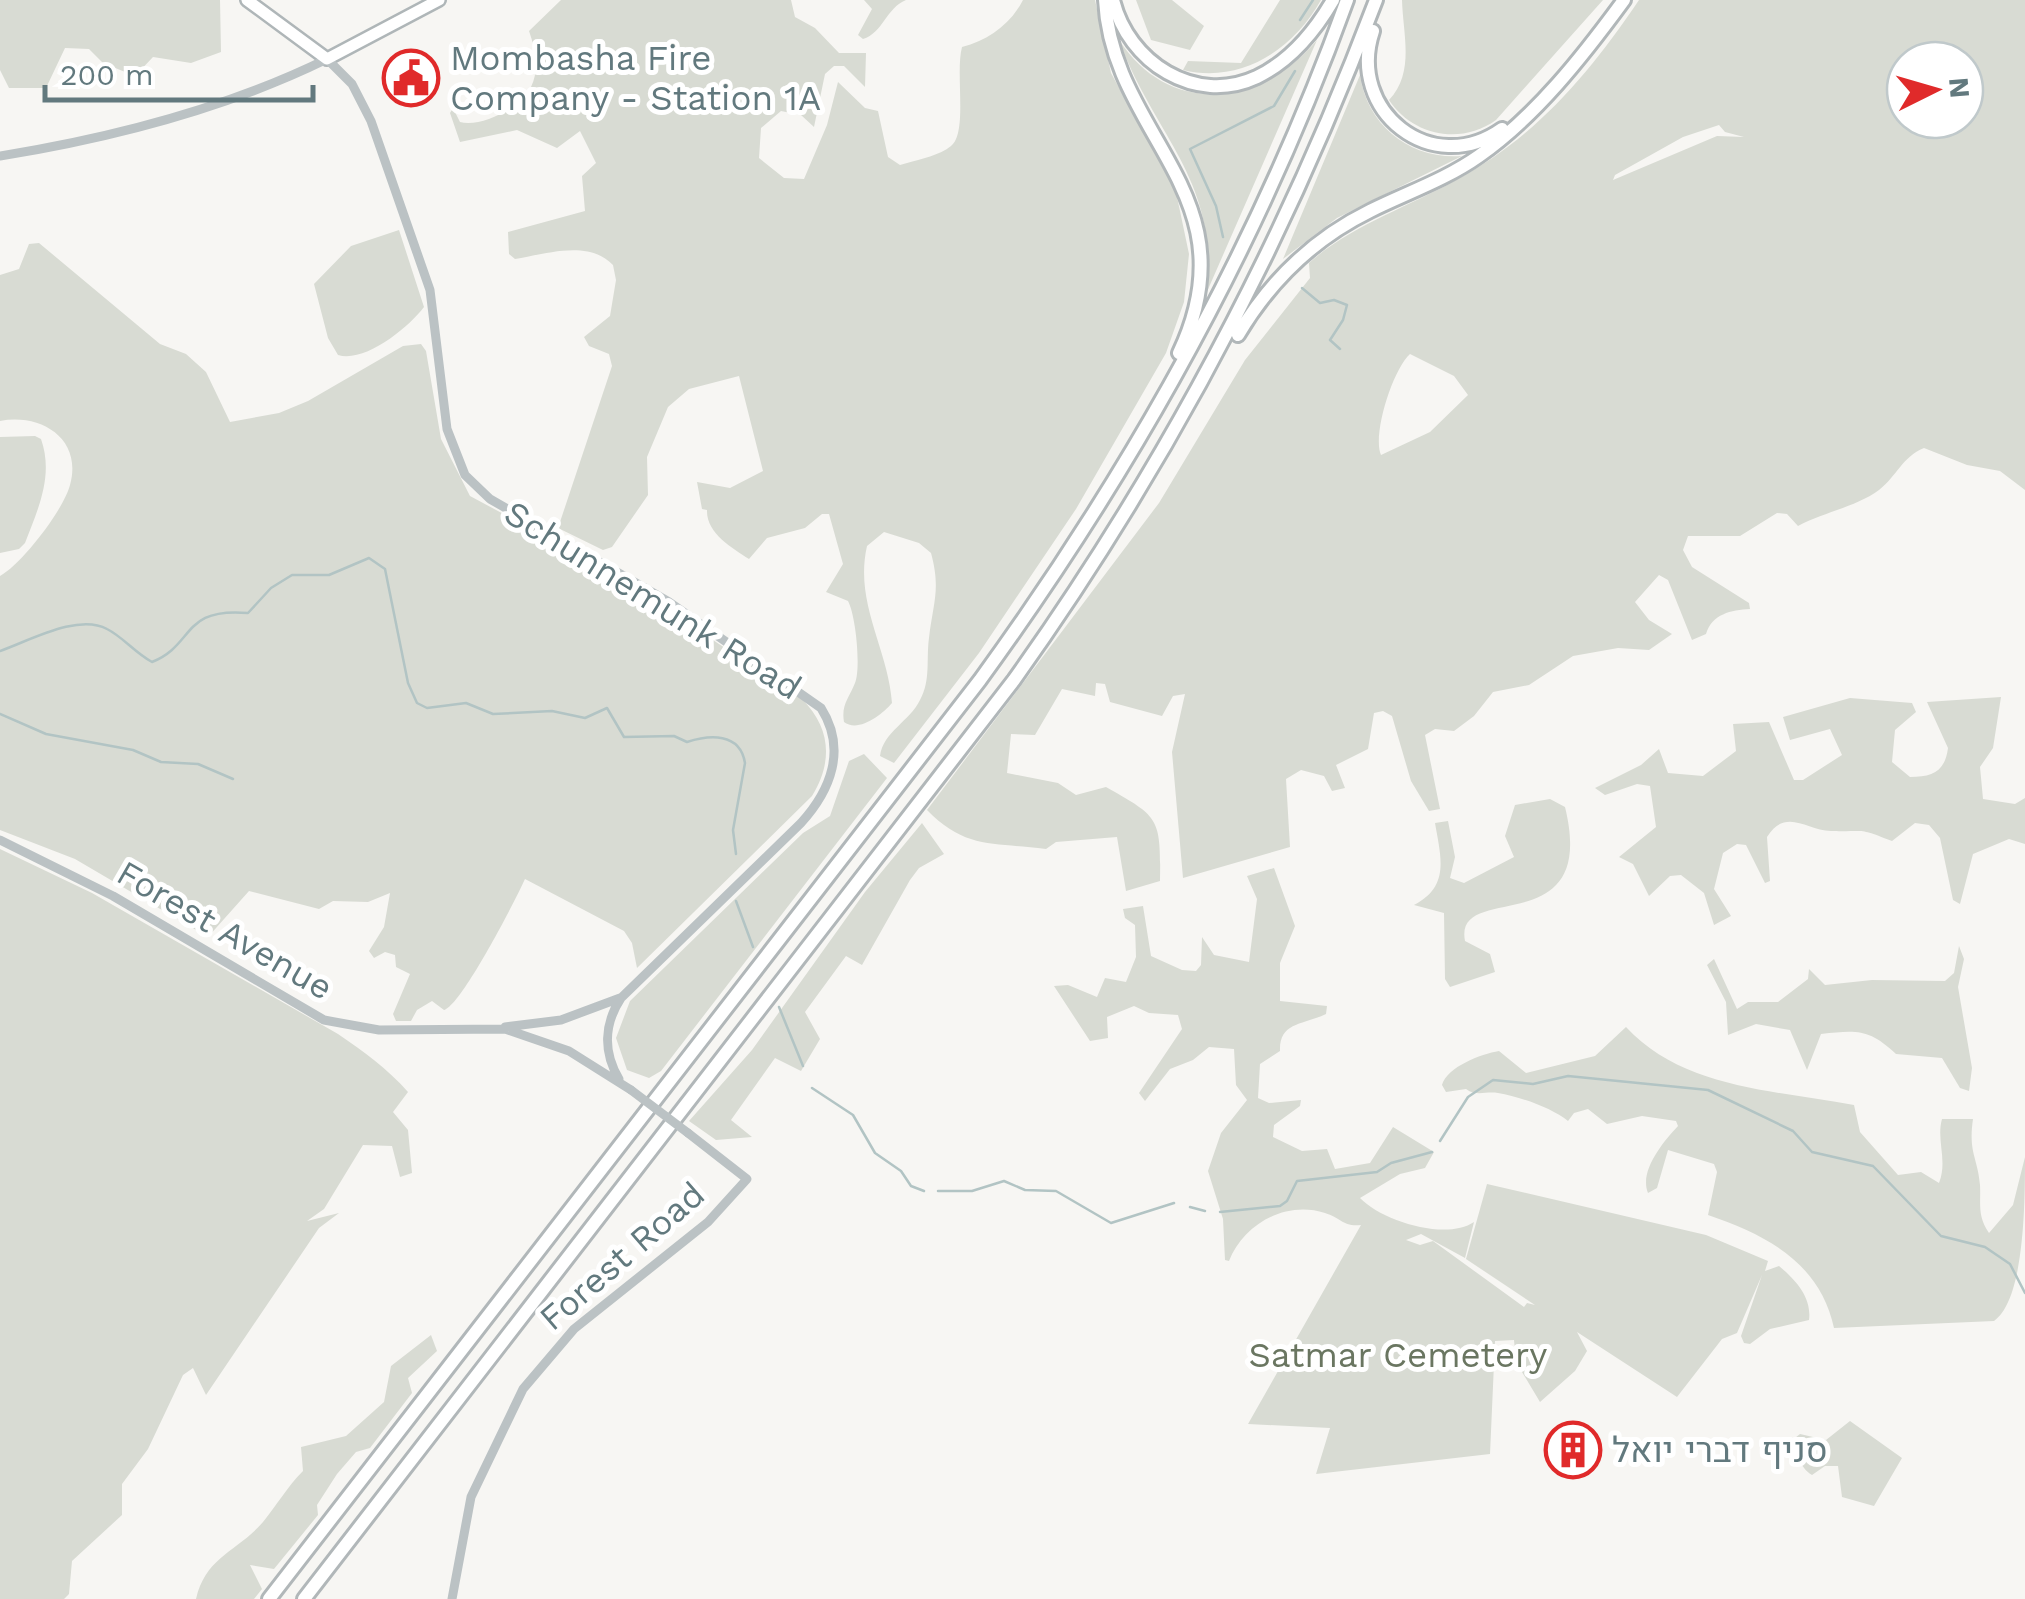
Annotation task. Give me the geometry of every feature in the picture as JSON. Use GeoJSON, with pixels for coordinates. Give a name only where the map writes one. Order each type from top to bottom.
{"type":"FeatureCollection","features":[{"type":"Feature","properties":{"kind":"highway"},"geometry":{"type":"LineString","coordinates":[[1105,0],[1110,40],[1121,72],[1189,198],[1200,258],[1190,327],[1124,466]]}},
{"type":"Feature","properties":{"kind":"highway"},"geometry":{"type":"LineString","coordinates":[[1113,0],[1123,31],[1144,58],[1181,79],[1214,86],[1250,80],[1276,66],[1310,34],[1333,0]]}},
{"type":"Feature","properties":{"kind":"highway"},"geometry":{"type":"LineString","coordinates":[[268,1599],[980,680],[1124,466],[1240,253],[1293,136],[1347,0]]}},
{"type":"Feature","properties":{"kind":"highway"},"geometry":{"type":"LineString","coordinates":[[1190,408],[1286,220],[1376,0]]}},
{"type":"Feature","properties":{"kind":"highway"},"geometry":{"type":"LineString","coordinates":[[1384,0],[1367,53],[1374,98],[1390,121],[1406,134],[1451,147],[1485,139],[1512,120],[1578,50],[1616,0]]}},
{"type":"Feature","properties":{"kind":"highway"},"geometry":{"type":"LineString","coordinates":[[304,1599],[1014,680],[1124,518],[1262,298],[1292,265],[1352,220],[1440,179],[1494,144],[1559,81],[1624,0]]}},
{"type":"Feature","properties":{"kind":"main road"},"geometry":{"type":"LineString","coordinates":[[247,0],[327,59],[438,0]]}},
{"type":"Feature","properties":{"kind":"street"},"geometry":{"type":"LineString","coordinates":[[0,156],[116,133],[257,89],[327,59]]}},
{"type":"Feature","properties":{"kind":"street","name":"Schunnemunk Road"},"geometry":{"type":"LineString","coordinates":[[327,59],[349,80],[362,102],[425,274],[432,304],[443,414],[452,447],[470,480],[490,499],[597,558],[794,685],[818,704],[830,724],[833,768],[819,802],[620,998],[562,1020],[492,1028]]}},
{"type":"Feature","properties":{"kind":"street","name":"Forest Avenue"},"geometry":{"type":"LineString","coordinates":[[0,840],[113,896],[324,1020],[379,1030],[492,1028],[556,1046],[619,1079],[747,1179]]}},
{"type":"Feature","properties":{"kind":"street"},"geometry":{"type":"LineString","coordinates":[[619,1079],[610,1062],[607,1036],[620,998]]}},
{"type":"Feature","properties":{"kind":"street","name":"Forest Road"},"geometry":{"type":"LineString","coordinates":[[452,1599],[472,1497],[523,1389],[574,1329],[708,1222],[747,1179]]}},
{"type":"Feature","properties":{"kind":"green space"},"geometry":{"type":"Polygon","coordinates":[[[0,0],[220,0],[221,52],[191,63],[153,57],[135,76],[103,63],[89,49],[65,48],[46,88],[9,88],[0,70],[0,0]]]}},
{"type":"Feature","properties":{"kind":"green space"},"geometry":{"type":"Polygon","coordinates":[[[561,0],[791,0],[795,17],[815,28],[839,53],[866,53],[865,87],[844,66],[834,66],[825,74],[814,127],[801,115],[781,111],[761,128],[759,158],[784,178],[804,179],[827,125],[838,82],[865,108],[878,111],[888,157],[900,165],[930,156],[951,146],[959,129],[962,47],[997,30],[1023,0],[1095,0],[1111,73],[1176,192],[1189,254],[1184,302],[1166,353],[1076,509],[979,653],[894,763],[880,756],[882,748],[916,707],[926,685],[936,587],[931,553],[919,543],[884,532],[867,546],[864,567],[868,606],[892,703],[870,721],[850,725],[844,722],[844,711],[857,676],[857,642],[848,601],[826,592],[843,564],[829,514],[822,514],[805,528],[767,538],[749,559],[721,539],[711,526],[707,510],[702,509],[697,482],[730,488],[763,471],[739,376],[689,389],[668,407],[647,457],[648,495],[612,547],[603,550],[558,528],[612,366],[609,354],[589,346],[584,337],[610,316],[616,280],[613,265],[592,252],[566,250],[515,259],[509,254],[508,232],[585,211],[582,176],[596,163],[580,131],[557,148],[517,130],[460,142],[450,113],[453,108],[460,122],[479,122],[519,102],[531,87],[536,66],[529,31],[561,0]]]}},
{"type":"Feature","properties":{"kind":"green space"},"geometry":{"type":"Polygon","coordinates":[[[864,0],[906,0],[863,39],[858,35],[872,9],[864,0]]]}},
{"type":"Feature","properties":{"kind":"green space"},"geometry":{"type":"Polygon","coordinates":[[[1136,0],[1172,0],[1204,26],[1190,50],[1151,40],[1136,0]]]}},
{"type":"Feature","properties":{"kind":"green space"},"geometry":{"type":"Polygon","coordinates":[[[1280,0],[1321,0],[1296,34],[1263,59],[1225,72],[1183,70],[1188,61],[1241,63],[1280,0]]]}},
{"type":"Feature","properties":{"kind":"green space"},"geometry":{"type":"Polygon","coordinates":[[[1402,0],[1603,0],[1496,120],[1467,133],[1452,134],[1423,129],[1410,122],[1389,100],[1405,65],[1402,0]]]}},
{"type":"Feature","properties":{"kind":"green space"},"geometry":{"type":"Polygon","coordinates":[[[1639,0],[2025,0],[2025,490],[2000,471],[1967,465],[1924,448],[1910,456],[1870,496],[1798,526],[1787,514],[1777,513],[1740,536],[1688,536],[1683,550],[1692,567],[1749,603],[1750,609],[1723,614],[1706,634],[1692,640],[1668,580],[1659,575],[1635,602],[1649,620],[1672,634],[1649,650],[1618,648],[1573,656],[1529,685],[1493,692],[1474,716],[1454,731],[1435,729],[1425,735],[1440,809],[1429,811],[1411,781],[1392,716],[1383,711],[1374,713],[1368,749],[1336,765],[1345,788],[1332,791],[1324,776],[1301,770],[1286,779],[1290,847],[1183,878],[1172,752],[1185,694],[1173,696],[1162,716],[1110,702],[1105,684],[1096,683],[1095,696],[1062,689],[1035,735],[1011,734],[1007,773],[1058,783],[1076,795],[1106,787],[1137,805],[1147,813],[1157,831],[1160,881],[1126,891],[1117,837],[1056,842],[1046,849],[982,842],[941,823],[927,810],[1159,503],[1245,360],[1310,278],[1309,263],[1343,238],[1456,180],[1511,145],[1580,78],[1639,0]],[[1719,125],[1683,137],[1615,175],[1613,180],[1717,136],[1744,137],[1725,132],[1719,125]],[[1410,354],[1391,387],[1382,418],[1381,455],[1430,432],[1468,395],[1454,376],[1410,354]]]}},
{"type":"Feature","properties":{"kind":"green space"},"geometry":{"type":"Polygon","coordinates":[[[1119,40],[1140,65],[1164,82],[1190,92],[1217,94],[1270,79],[1317,40],[1206,294],[1208,255],[1204,220],[1194,189],[1119,40]]]}},
{"type":"Feature","properties":{"kind":"green space"},"geometry":{"type":"Polygon","coordinates":[[[1360,75],[1372,110],[1394,136],[1426,152],[1462,156],[1337,218],[1283,259],[1360,75]]]}},
{"type":"Feature","properties":{"kind":"green space"},"geometry":{"type":"Polygon","coordinates":[[[399,230],[424,307],[397,334],[373,349],[338,355],[328,338],[314,284],[351,246],[399,230]]]}},
{"type":"Feature","properties":{"kind":"green space"},"geometry":{"type":"Polygon","coordinates":[[[39,243],[160,344],[186,354],[206,372],[230,422],[279,413],[308,401],[403,346],[421,344],[426,351],[441,439],[470,496],[604,568],[802,699],[819,722],[826,746],[823,771],[812,796],[637,968],[632,943],[624,931],[525,879],[487,951],[452,1004],[444,1010],[432,1001],[417,1010],[411,1021],[396,1021],[393,1014],[410,974],[396,967],[395,955],[385,952],[374,958],[369,951],[384,927],[390,893],[368,902],[333,901],[319,909],[249,891],[208,937],[75,859],[0,830],[0,576],[19,560],[51,521],[70,485],[72,468],[70,454],[55,432],[30,421],[0,421],[0,275],[19,269],[29,244],[39,243]]]}},
{"type":"Feature","properties":{"kind":"green space"},"geometry":{"type":"Polygon","coordinates":[[[0,437],[41,439],[46,466],[39,505],[25,543],[19,549],[0,553],[0,437]]]}},
{"type":"Feature","properties":{"kind":"green space"},"geometry":{"type":"Polygon","coordinates":[[[2001,697],[1993,748],[1980,767],[1983,799],[2015,804],[2025,798],[2025,844],[2009,839],[1973,854],[1960,904],[1953,900],[1940,838],[1929,825],[1915,823],[1892,841],[1867,832],[1822,830],[1789,822],[1781,823],[1767,837],[1770,881],[1765,883],[1746,845],[1737,844],[1723,853],[1714,889],[1731,916],[1714,925],[1704,893],[1681,875],[1670,876],[1649,896],[1633,864],[1619,857],[1656,827],[1650,786],[1637,784],[1605,795],[1595,788],[1641,765],[1659,749],[1668,773],[1703,776],[1736,751],[1733,724],[1769,722],[1794,780],[1803,780],[1842,755],[1830,729],[1790,740],[1783,717],[1850,698],[1912,703],[1916,712],[1895,730],[1892,762],[1910,777],[1925,776],[1940,768],[1948,748],[1927,702],[2001,697]]]}},
{"type":"Feature","properties":{"kind":"green space"},"geometry":{"type":"Polygon","coordinates":[[[864,754],[887,778],[661,1071],[649,1078],[627,1070],[616,1038],[630,1001],[803,833],[830,816],[849,761],[864,754]]]}},
{"type":"Feature","properties":{"kind":"green space"},"geometry":{"type":"Polygon","coordinates":[[[1550,799],[1565,807],[1570,850],[1562,877],[1545,894],[1480,913],[1467,923],[1465,941],[1490,954],[1495,972],[1450,987],[1445,979],[1444,913],[1414,905],[1438,880],[1440,859],[1435,823],[1448,821],[1455,857],[1450,878],[1464,883],[1514,857],[1505,836],[1515,805],[1550,799]]]}},
{"type":"Feature","properties":{"kind":"green space"},"geometry":{"type":"Polygon","coordinates":[[[922,823],[944,854],[919,868],[910,880],[862,965],[846,956],[805,1012],[820,1039],[801,1071],[775,1058],[731,1120],[752,1137],[716,1140],[689,1121],[752,1050],[865,892],[922,823]]]}},
{"type":"Feature","properties":{"kind":"green space"},"geometry":{"type":"Polygon","coordinates":[[[0,849],[92,893],[338,1034],[384,1068],[408,1092],[393,1112],[408,1130],[412,1173],[400,1177],[392,1146],[363,1145],[324,1209],[307,1221],[339,1213],[319,1228],[206,1395],[193,1368],[183,1375],[148,1449],[122,1484],[122,1515],[72,1561],[69,1594],[64,1599],[0,1599],[0,849]]]}},
{"type":"Feature","properties":{"kind":"green space","name":"Satmar Cemetery"},"geometry":{"type":"Polygon","coordinates":[[[1274,868],[1295,926],[1280,963],[1280,1001],[1327,1006],[1326,1014],[1288,1029],[1280,1051],[1260,1064],[1258,1098],[1269,1103],[1301,1100],[1300,1106],[1274,1125],[1273,1137],[1302,1151],[1327,1149],[1335,1169],[1370,1163],[1393,1127],[1434,1152],[1425,1168],[1400,1174],[1360,1198],[1383,1214],[1415,1226],[1447,1230],[1474,1222],[1465,1258],[1421,1234],[1406,1240],[1420,1245],[1433,1241],[1524,1307],[1527,1303],[1535,1305],[1466,1259],[1487,1184],[1706,1235],[1768,1261],[1765,1271],[1779,1266],[1801,1290],[1808,1304],[1809,1320],[1770,1329],[1750,1344],[1744,1343],[1741,1336],[1762,1275],[1737,1333],[1722,1339],[1677,1397],[1577,1332],[1587,1351],[1575,1371],[1540,1402],[1516,1362],[1514,1340],[1495,1341],[1490,1454],[1316,1474],[1330,1428],[1248,1424],[1361,1225],[1350,1225],[1310,1210],[1281,1213],[1244,1236],[1229,1261],[1225,1260],[1223,1219],[1208,1171],[1221,1133],[1247,1100],[1236,1085],[1234,1049],[1209,1047],[1193,1060],[1170,1069],[1145,1101],[1139,1093],[1182,1029],[1178,1015],[1149,1013],[1134,1006],[1107,1017],[1108,1038],[1090,1041],[1054,986],[1068,985],[1097,997],[1105,978],[1126,982],[1136,957],[1135,925],[1125,918],[1123,909],[1143,906],[1151,956],[1182,970],[1196,971],[1201,965],[1202,937],[1214,955],[1249,962],[1257,899],[1247,876],[1274,868]]]}},
{"type":"Feature","properties":{"kind":"green space"},"geometry":{"type":"Polygon","coordinates":[[[1959,946],[1964,959],[1958,987],[1972,1068],[1969,1091],[1960,1088],[1942,1058],[1896,1054],[1862,1033],[1821,1034],[1807,1070],[1790,1030],[1756,1024],[1728,1035],[1726,1002],[1707,965],[1714,959],[1737,1009],[1748,1002],[1778,1002],[1808,979],[1809,969],[1825,985],[1872,980],[1945,981],[1954,973],[1959,946]]]}},
{"type":"Feature","properties":{"kind":"green space"},"geometry":{"type":"Polygon","coordinates":[[[1626,1027],[1649,1048],[1702,1075],[1762,1090],[1854,1105],[1860,1132],[1898,1175],[1921,1172],[1939,1183],[1942,1119],[1973,1119],[1981,1215],[1989,1233],[2013,1205],[2025,1157],[2021,1247],[2012,1292],[2004,1309],[1994,1321],[1834,1328],[1827,1305],[1804,1269],[1770,1242],[1708,1215],[1717,1172],[1714,1164],[1668,1150],[1657,1188],[1648,1193],[1650,1166],[1678,1126],[1676,1121],[1642,1116],[1607,1124],[1588,1109],[1574,1113],[1568,1121],[1545,1107],[1516,1097],[1466,1089],[1446,1092],[1442,1085],[1457,1067],[1499,1051],[1526,1073],[1595,1056],[1626,1027]]]}},
{"type":"Feature","properties":{"kind":"green space"},"geometry":{"type":"Polygon","coordinates":[[[431,1335],[437,1351],[408,1378],[412,1393],[370,1448],[356,1452],[337,1474],[317,1505],[318,1515],[274,1569],[250,1565],[262,1589],[254,1599],[196,1599],[207,1573],[263,1522],[303,1471],[301,1447],[346,1436],[384,1402],[391,1366],[431,1335]]]}},
{"type":"Feature","properties":{"kind":"green space"},"geometry":{"type":"Polygon","coordinates":[[[1850,1421],[1902,1458],[1874,1506],[1842,1497],[1838,1466],[1825,1466],[1812,1475],[1798,1454],[1795,1438],[1800,1434],[1826,1440],[1850,1421]]]}},
{"type":"Feature","properties":{"kind":"waterway"},"geometry":{"type":"LineString","coordinates":[[1300,20],[1313,0]]}},
{"type":"Feature","properties":{"kind":"waterway"},"geometry":{"type":"LineString","coordinates":[[1223,237],[1216,206],[1190,149],[1274,106],[1295,71]]}},
{"type":"Feature","properties":{"kind":"waterway"},"geometry":{"type":"LineString","coordinates":[[1302,288],[1320,303],[1334,300],[1347,305],[1330,340],[1340,349]]}},
{"type":"Feature","properties":{"kind":"waterway"},"geometry":{"type":"LineString","coordinates":[[0,651],[54,630],[82,624],[113,632],[152,662],[166,655],[200,621],[226,613],[248,613],[271,588],[292,575],[329,575],[369,558],[385,569],[408,683],[417,703],[427,708],[466,703],[493,714],[552,711],[585,718],[607,708],[624,737],[674,736],[687,742],[714,737],[737,746],[745,763],[733,830],[736,854]]}},
{"type":"Feature","properties":{"kind":"waterway"},"geometry":{"type":"LineString","coordinates":[[0,714],[46,734],[133,750],[161,762],[198,764],[233,779]]}},
{"type":"Feature","properties":{"kind":"waterway"},"geometry":{"type":"LineString","coordinates":[[736,901],[753,947]]}},
{"type":"Feature","properties":{"kind":"waterway"},"geometry":{"type":"LineString","coordinates":[[779,1007],[803,1066]]}},
{"type":"Feature","properties":{"kind":"waterway"},"geometry":{"type":"LineString","coordinates":[[1440,1141],[1468,1097],[1493,1080],[1533,1084],[1568,1076],[1708,1090],[1793,1131],[1812,1152],[1873,1166],[1941,1236],[1985,1247],[2010,1264],[2025,1293]]}},
{"type":"Feature","properties":{"kind":"waterway"},"geometry":{"type":"LineString","coordinates":[[812,1088],[853,1115],[875,1153],[901,1171],[911,1186],[924,1191]]}},
{"type":"Feature","properties":{"kind":"waterway"},"geometry":{"type":"LineString","coordinates":[[1220,1212],[1280,1206],[1297,1181],[1377,1172],[1391,1163],[1432,1152]]}},
{"type":"Feature","properties":{"kind":"waterway"},"geometry":{"type":"LineString","coordinates":[[938,1191],[972,1191],[1004,1181],[1025,1190],[1056,1191],[1111,1223],[1174,1203]]}},
{"type":"Feature","properties":{"kind":"waterway"},"geometry":{"type":"LineString","coordinates":[[1190,1207],[1205,1211]]}},
{"type":"Feature","properties":{"kind":"place","name":"Mombasha Fire Company - Station 1A"},"geometry":{"type":"Point","coordinates":[411,78]}},
{"type":"Feature","properties":{"kind":"place","name":"סניף דברי יואל"},"geometry":{"type":"Point","coordinates":[1573,1450]}}]}
